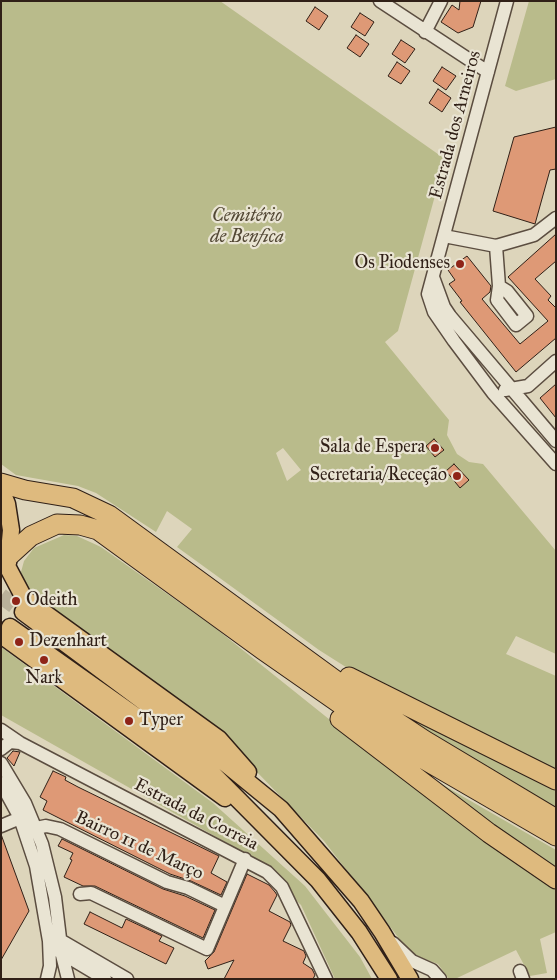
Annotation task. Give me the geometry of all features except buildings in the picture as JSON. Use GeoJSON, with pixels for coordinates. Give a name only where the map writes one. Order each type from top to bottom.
{"type":"FeatureCollection","features":[{"type":"Feature","properties":{"kind":"highway"},"geometry":{"type":"LineString","coordinates":[[1,482],[24,490],[73,498],[91,504],[109,515],[277,638],[424,740],[556,819]]}},
{"type":"Feature","properties":{"kind":"highway"},"geometry":{"type":"LineString","coordinates":[[6,567],[31,536],[44,528],[69,523],[89,526],[105,534],[263,650],[399,745],[556,836]]}},
{"type":"Feature","properties":{"kind":"highway"},"geometry":{"type":"LineString","coordinates":[[277,638],[398,703],[556,780]]}},
{"type":"Feature","properties":{"kind":"highway"},"geometry":{"type":"LineString","coordinates":[[263,650],[292,680],[343,721],[489,833],[556,879]]}},
{"type":"Feature","properties":{"kind":"main road"},"geometry":{"type":"LineString","coordinates":[[1,490],[10,517],[6,567],[24,598],[219,740],[334,867],[382,932],[410,979]]}},
{"type":"Feature","properties":{"kind":"main road"},"geometry":{"type":"LineString","coordinates":[[23,612],[210,751],[282,810]]}},
{"type":"Feature","properties":{"kind":"main road"},"geometry":{"type":"LineString","coordinates":[[6,631],[277,838],[318,880],[359,932],[389,979]]}},
{"type":"Feature","properties":{"kind":"street"},"geometry":{"type":"LineString","coordinates":[[380,1],[488,72]]}},
{"type":"Feature","properties":{"kind":"street"},"geometry":{"type":"LineString","coordinates":[[425,32],[441,1]]}},
{"type":"Feature","properties":{"kind":"street","name":"Estrada dos Arneiros"},"geometry":{"type":"LineString","coordinates":[[507,1],[428,294],[434,312],[493,393],[556,464]]}},
{"type":"Feature","properties":{"kind":"street"},"geometry":{"type":"LineString","coordinates":[[444,236],[496,246],[534,235],[556,218]]}},
{"type":"Feature","properties":{"kind":"street"},"geometry":{"type":"LineString","coordinates":[[496,246],[499,286]]}},
{"type":"Feature","properties":{"kind":"street"},"geometry":{"type":"LineString","coordinates":[[433,277],[444,307],[556,441]]}},
{"type":"Feature","properties":{"kind":"street"},"geometry":{"type":"LineString","coordinates":[[493,393],[528,386],[556,361]]}},
{"type":"Feature","properties":{"kind":"street","name":"Estrada da Correia"},"geometry":{"type":"LineString","coordinates":[[1,730],[20,743],[267,872],[282,887],[326,979]]}},
{"type":"Feature","properties":{"kind":"street"},"geometry":{"type":"LineString","coordinates":[[1,749],[10,742],[20,743]]}},
{"type":"Feature","properties":{"kind":"street"},"geometry":{"type":"LineString","coordinates":[[1,763],[18,790],[36,828],[53,884],[55,940],[47,979]]}},
{"type":"Feature","properties":{"kind":"street"},"geometry":{"type":"LineString","coordinates":[[1,783],[20,818],[36,866],[55,940],[62,955],[68,979]]}},
{"type":"Feature","properties":{"kind":"street"},"geometry":{"type":"LineString","coordinates":[[1,826],[20,818]]}},
{"type":"Feature","properties":{"kind":"street","name":"Bairro 11 de Março"},"geometry":{"type":"LineString","coordinates":[[36,828],[46,826],[60,829],[167,882],[188,888],[225,906]]}},
{"type":"Feature","properties":{"kind":"street"},"geometry":{"type":"LineString","coordinates":[[80,894],[91,893],[207,949],[245,859]]}},
{"type":"Feature","properties":{"kind":"street"},"geometry":{"type":"LineString","coordinates":[[382,932],[412,961],[432,970],[440,979]]}},
{"type":"Feature","properties":{"kind":"street"},"geometry":{"type":"LineString","coordinates":[[55,940],[127,979]]}},
{"type":"Feature","properties":{"kind":"street"},"geometry":{"type":"LineString","coordinates":[[62,955],[105,979]]}},
{"type":"Feature","properties":{"kind":"green space","name":"Cemitério de Benfica"},"geometry":{"type":"Polygon","coordinates":[[[1,1],[220,1],[445,159],[398,331],[385,342],[449,420],[447,435],[457,454],[469,462],[483,464],[556,551],[556,654],[516,636],[506,654],[556,676],[556,771],[349,669],[319,650],[177,547],[192,529],[167,511],[156,532],[96,493],[78,486],[16,475],[1,464],[1,1]],[[283,448],[276,453],[287,481],[301,470],[283,448]]]}},
{"type":"Feature","properties":{"kind":"green space"},"geometry":{"type":"Polygon","coordinates":[[[529,1],[556,1],[556,79],[516,91],[505,86],[529,1]]]}},
{"type":"Feature","properties":{"kind":"green space"},"geometry":{"type":"Polygon","coordinates":[[[64,535],[77,536],[101,547],[214,627],[435,804],[504,854],[556,888],[556,932],[540,939],[547,973],[530,976],[516,950],[455,979],[449,979],[438,964],[411,954],[324,841],[220,734],[32,596],[26,588],[21,572],[24,561],[34,548],[64,535]]]}},
{"type":"Feature","properties":{"kind":"green space"},"geometry":{"type":"Polygon","coordinates":[[[1,647],[213,803],[305,886],[360,957],[372,979],[335,979],[301,905],[248,855],[1,715],[1,647]]]}},
{"type":"Feature","properties":{"kind":"green space"},"geometry":{"type":"Polygon","coordinates":[[[396,711],[556,788],[556,809],[396,714],[396,711]]]}},
{"type":"Feature","properties":{"kind":"green space"},"geometry":{"type":"Polygon","coordinates":[[[403,760],[556,850],[556,871],[403,760]]]}},
{"type":"Feature","properties":{"kind":"tunnel"},"geometry":{"type":"LineString","coordinates":[[1,596],[23,612]]}},
{"type":"Feature","properties":{"kind":"place","name":"Os Piodenses"},"geometry":{"type":"Point","coordinates":[460,264]}},
{"type":"Feature","properties":{"kind":"place","name":"Sala de Espera"},"geometry":{"type":"Point","coordinates":[435,448]}},
{"type":"Feature","properties":{"kind":"place","name":"Secretaria/Receção"},"geometry":{"type":"Point","coordinates":[457,476]}},
{"type":"Feature","properties":{"kind":"place","name":"Odeith"},"geometry":{"type":"Point","coordinates":[16,601]}},
{"type":"Feature","properties":{"kind":"place","name":"Dezenhart"},"geometry":{"type":"Point","coordinates":[19,642]}},
{"type":"Feature","properties":{"kind":"place","name":"Nark"},"geometry":{"type":"Point","coordinates":[44,660]}},
{"type":"Feature","properties":{"kind":"place","name":"Typer"},"geometry":{"type":"Point","coordinates":[129,721]}}]}
